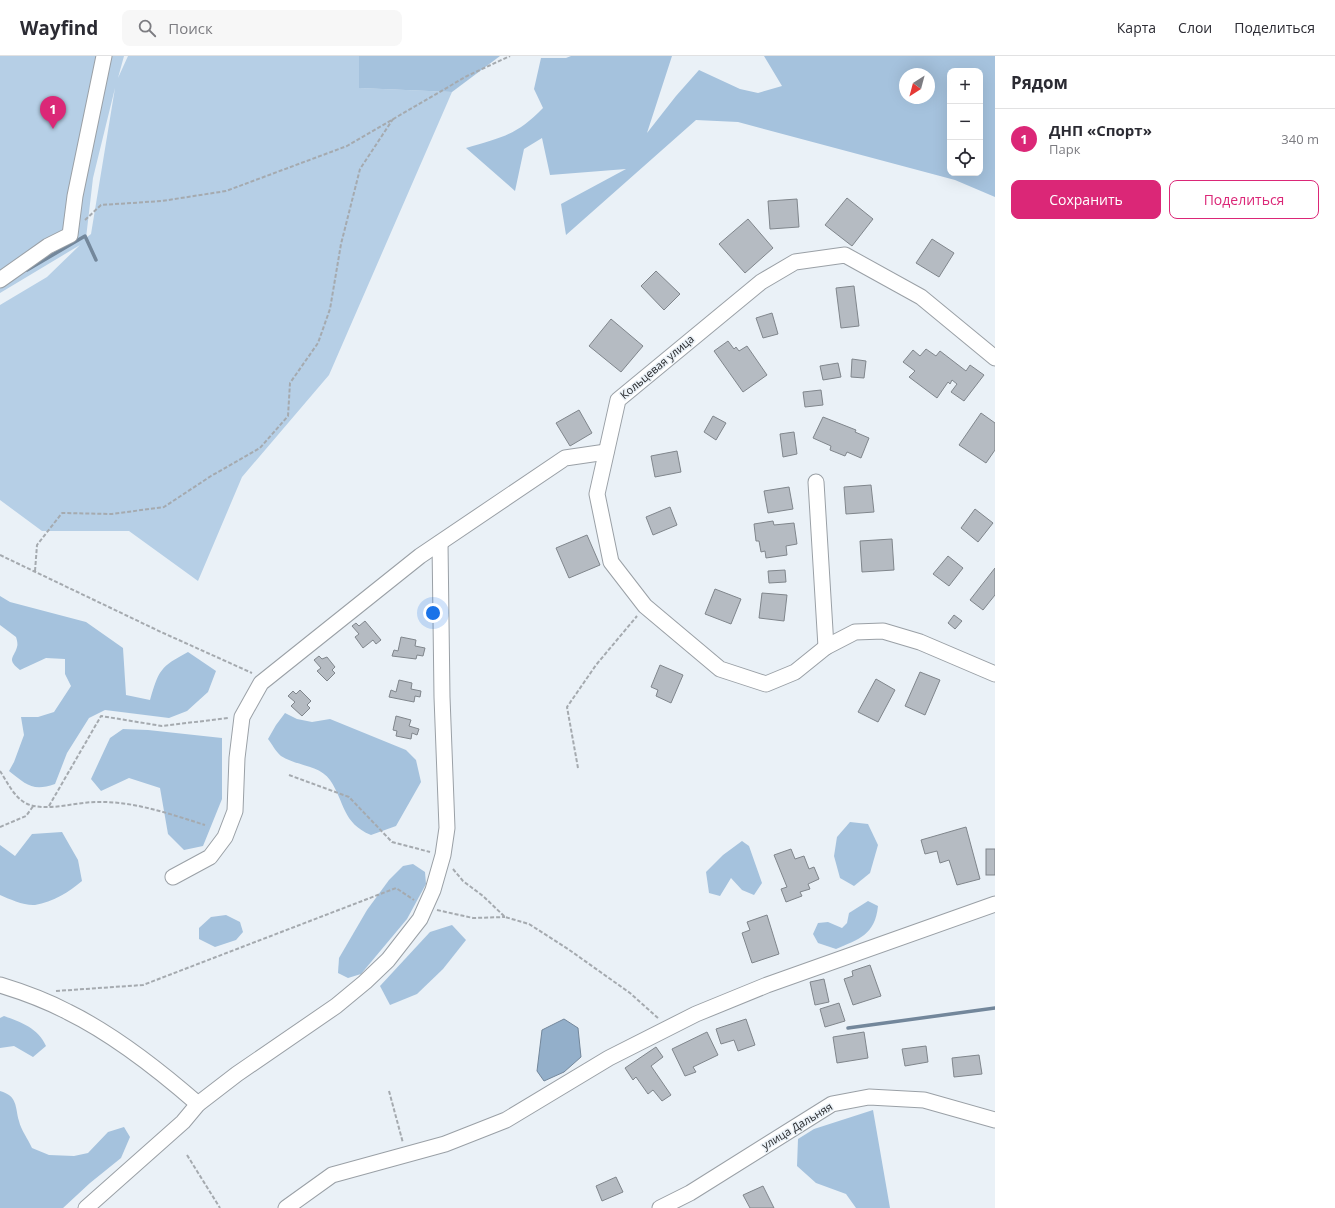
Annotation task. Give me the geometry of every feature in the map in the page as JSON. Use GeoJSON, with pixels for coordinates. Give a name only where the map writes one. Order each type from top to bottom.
{"type":"FeatureCollection","features":[{"type":"Feature","properties":{"kind":"street"},"geometry":{"type":"LineString","coordinates":[[0,280],[48,246],[70,235],[75,196],[104,56]]}},
{"type":"Feature","properties":{"kind":"street","name":"Кольцевая улица"},"geometry":{"type":"LineString","coordinates":[[995,358],[921,298],[845,256],[795,262],[761,282],[618,400],[597,494],[611,562],[645,606],[720,669],[766,684],[794,672],[826,647],[855,632],[883,631],[920,642],[995,674]]}},
{"type":"Feature","properties":{"kind":"street"},"geometry":{"type":"LineString","coordinates":[[173,877],[210,856],[225,837],[235,811],[237,758],[242,717],[261,683],[420,556],[565,458],[606,452]]}},
{"type":"Feature","properties":{"kind":"street"},"geometry":{"type":"LineString","coordinates":[[816,482],[826,647]]}},
{"type":"Feature","properties":{"kind":"street"},"geometry":{"type":"LineString","coordinates":[[86,1208],[183,1122],[198,1104],[237,1074],[336,1006],[364,982],[388,960],[420,919],[433,890],[443,855],[447,828],[442,697],[440,543]]}},
{"type":"Feature","properties":{"kind":"street"},"geometry":{"type":"LineString","coordinates":[[286,1208],[332,1175],[406,1156],[445,1144],[506,1120],[609,1058],[696,1014],[767,985],[995,904]]}},
{"type":"Feature","properties":{"kind":"street"},"geometry":{"type":"LineString","coordinates":[[0,985],[26,993],[69,1012],[110,1037],[166,1077],[198,1104]]}},
{"type":"Feature","properties":{"kind":"street","name":"улица Дальняя"},"geometry":{"type":"LineString","coordinates":[[660,1208],[690,1193],[832,1104],[869,1097],[924,1100],[995,1120]]}},
{"type":"Feature","properties":{"kind":"path"},"geometry":{"type":"LineString","coordinates":[[70,235],[101,205],[162,201],[226,190],[347,146],[467,76],[510,56]]}},
{"type":"Feature","properties":{"kind":"path"},"geometry":{"type":"LineString","coordinates":[[35,572],[37,545],[62,513],[112,514],[164,507],[211,476],[260,448],[288,416],[290,383],[318,343],[330,309],[341,244],[360,169],[393,119]]}},
{"type":"Feature","properties":{"kind":"path"},"geometry":{"type":"LineString","coordinates":[[0,555],[160,632],[265,680]]}},
{"type":"Feature","properties":{"kind":"path"},"geometry":{"type":"LineString","coordinates":[[578,768],[566,707],[596,665],[645,606]]}},
{"type":"Feature","properties":{"kind":"path"},"geometry":{"type":"LineString","coordinates":[[49,806],[101,716],[162,726],[242,717]]}},
{"type":"Feature","properties":{"kind":"path"},"geometry":{"type":"LineString","coordinates":[[0,771],[18,798],[34,805],[61,807],[97,802],[147,806],[204,825]]}},
{"type":"Feature","properties":{"kind":"path"},"geometry":{"type":"LineString","coordinates":[[289,775],[349,797],[392,842],[443,855],[463,881],[483,896],[505,917]]}},
{"type":"Feature","properties":{"kind":"path"},"geometry":{"type":"LineString","coordinates":[[0,827],[26,816],[34,805]]}},
{"type":"Feature","properties":{"kind":"path"},"geometry":{"type":"LineString","coordinates":[[49,992],[143,985],[396,888],[425,908],[473,918],[505,917],[529,924],[630,993],[669,1028]]}},
{"type":"Feature","properties":{"kind":"path"},"geometry":{"type":"LineString","coordinates":[[389,1091],[406,1156]]}},
{"type":"Feature","properties":{"kind":"path"},"geometry":{"type":"LineString","coordinates":[[187,1155],[220,1208]]}},
{"type":"Feature","properties":{"kind":"shaded area"},"geometry":{"type":"Polygon","coordinates":[[[0,56],[124,56],[118,78],[128,56],[359,56],[360,88],[452,92],[329,375],[242,477],[198,581],[129,531],[42,531],[0,500],[0,305],[47,277],[80,245],[0,293],[0,56]],[[115,88],[93,178],[86,238],[91,234],[115,88]]]}},
{"type":"Feature","properties":{"kind":"shaded area"},"geometry":{"type":"Polygon","coordinates":[[[359,56],[500,56],[452,92],[359,88],[359,56]]]}},
{"type":"Feature","properties":{"kind":"shaded area"},"geometry":{"type":"Polygon","coordinates":[[[571,56],[672,56],[647,133],[699,70],[740,89],[758,93],[782,86],[764,56],[995,56],[995,197],[955,180],[738,122],[696,120],[566,235],[561,204],[626,169],[550,175],[542,138],[524,149],[515,191],[466,148],[499,138],[516,130],[534,117],[543,108],[534,89],[541,58],[566,58],[571,56]]]}},
{"type":"Feature","properties":{"kind":"shaded area"},"geometry":{"type":"Polygon","coordinates":[[[0,596],[10,602],[86,622],[123,648],[126,695],[150,700],[162,670],[188,652],[216,671],[208,692],[187,711],[169,718],[105,710],[89,718],[67,753],[55,784],[35,787],[25,783],[9,771],[24,735],[21,717],[38,717],[54,712],[71,686],[65,674],[65,659],[46,658],[20,670],[13,663],[12,658],[17,647],[17,641],[16,637],[0,625],[0,596]]]}},
{"type":"Feature","properties":{"kind":"shaded area"},"geometry":{"type":"Polygon","coordinates":[[[285,713],[297,719],[312,722],[330,719],[406,750],[416,760],[421,782],[396,826],[371,835],[362,830],[349,818],[335,788],[326,775],[314,768],[294,762],[279,754],[268,739],[285,713]]]}},
{"type":"Feature","properties":{"kind":"shaded area"},"geometry":{"type":"Polygon","coordinates":[[[123,729],[148,730],[222,738],[222,799],[203,846],[184,850],[168,834],[160,788],[129,778],[101,791],[91,779],[110,738],[123,729]]]}},
{"type":"Feature","properties":{"kind":"shaded area"},"geometry":{"type":"Polygon","coordinates":[[[850,822],[868,824],[878,845],[870,873],[854,886],[840,878],[834,856],[837,837],[850,822]]]}},
{"type":"Feature","properties":{"kind":"shaded area"},"geometry":{"type":"Polygon","coordinates":[[[62,832],[78,860],[82,881],[60,896],[42,904],[31,905],[0,895],[0,845],[15,856],[32,834],[62,832]]]}},
{"type":"Feature","properties":{"kind":"shaded area"},"geometry":{"type":"Polygon","coordinates":[[[742,841],[749,846],[762,883],[754,895],[742,890],[731,878],[720,896],[709,893],[706,872],[723,855],[742,841]]]}},
{"type":"Feature","properties":{"kind":"shaded area"},"geometry":{"type":"Polygon","coordinates":[[[413,864],[425,872],[426,884],[407,919],[361,974],[348,978],[338,973],[339,958],[367,910],[389,880],[403,866],[413,864]]]}},
{"type":"Feature","properties":{"kind":"shaded area"},"geometry":{"type":"Polygon","coordinates":[[[868,901],[878,906],[873,924],[864,935],[859,939],[836,949],[818,943],[813,934],[818,923],[828,922],[842,928],[847,923],[849,913],[868,901]]]}},
{"type":"Feature","properties":{"kind":"shaded area"},"geometry":{"type":"Polygon","coordinates":[[[226,915],[240,922],[243,932],[236,940],[215,947],[199,939],[199,928],[211,917],[226,915]]]}},
{"type":"Feature","properties":{"kind":"shaded area"},"geometry":{"type":"Polygon","coordinates":[[[452,925],[466,940],[443,969],[417,994],[390,1005],[380,986],[430,932],[452,925]]]}},
{"type":"Feature","properties":{"kind":"shaded area"},"geometry":{"type":"Polygon","coordinates":[[[4,1016],[23,1023],[34,1030],[46,1046],[33,1057],[14,1046],[0,1048],[0,1018],[4,1016]]]}},
{"type":"Feature","properties":{"kind":"shaded area"},"geometry":{"type":"Polygon","coordinates":[[[564,1019],[578,1028],[581,1057],[564,1072],[544,1081],[537,1071],[542,1030],[564,1019]]]}},
{"type":"Feature","properties":{"kind":"shaded area"},"geometry":{"type":"Polygon","coordinates":[[[0,1091],[6,1093],[13,1099],[20,1124],[32,1148],[49,1155],[74,1156],[88,1153],[108,1132],[124,1127],[130,1137],[121,1158],[90,1183],[63,1208],[0,1208],[0,1091]]]}},
{"type":"Feature","properties":{"kind":"shaded area"},"geometry":{"type":"Polygon","coordinates":[[[873,1110],[890,1208],[856,1208],[846,1194],[816,1183],[797,1166],[798,1139],[814,1129],[873,1110]]]}},
{"type":"Feature","properties":{"kind":"building"},"geometry":{"type":"Polygon","coordinates":[[[847,198],[873,219],[852,246],[825,225],[847,198]]]}},
{"type":"Feature","properties":{"kind":"building"},"geometry":{"type":"Polygon","coordinates":[[[797,199],[799,227],[770,229],[768,201],[797,199]]]}},
{"type":"Feature","properties":{"kind":"building"},"geometry":{"type":"Polygon","coordinates":[[[748,219],[773,248],[745,273],[719,244],[748,219]]]}},
{"type":"Feature","properties":{"kind":"building"},"geometry":{"type":"Polygon","coordinates":[[[932,239],[954,253],[939,277],[916,263],[932,239]]]}},
{"type":"Feature","properties":{"kind":"building"},"geometry":{"type":"Polygon","coordinates":[[[656,271],[680,294],[664,310],[641,286],[656,271]]]}},
{"type":"Feature","properties":{"kind":"building"},"geometry":{"type":"Polygon","coordinates":[[[854,286],[859,326],[841,328],[836,288],[854,286]]]}},
{"type":"Feature","properties":{"kind":"building"},"geometry":{"type":"Polygon","coordinates":[[[772,313],[778,334],[763,338],[756,318],[772,313]]]}},
{"type":"Feature","properties":{"kind":"building"},"geometry":{"type":"Polygon","coordinates":[[[611,319],[643,346],[621,372],[589,346],[611,319]]]}},
{"type":"Feature","properties":{"kind":"building"},"geometry":{"type":"Polygon","coordinates":[[[728,341],[734,349],[736,347],[739,351],[747,346],[767,375],[743,392],[714,351],[728,341]]]}},
{"type":"Feature","properties":{"kind":"building"},"geometry":{"type":"Polygon","coordinates":[[[926,349],[936,356],[940,351],[966,371],[970,365],[984,375],[964,401],[951,392],[957,384],[952,380],[950,384],[948,382],[937,398],[909,377],[915,371],[903,362],[913,350],[920,356],[926,349]]]}},
{"type":"Feature","properties":{"kind":"building"},"geometry":{"type":"Polygon","coordinates":[[[852,359],[866,361],[864,378],[851,377],[852,359]]]}},
{"type":"Feature","properties":{"kind":"building"},"geometry":{"type":"Polygon","coordinates":[[[838,363],[841,377],[823,380],[820,366],[838,363]]]}},
{"type":"Feature","properties":{"kind":"building"},"geometry":{"type":"Polygon","coordinates":[[[821,390],[823,405],[805,407],[803,392],[821,390]]]}},
{"type":"Feature","properties":{"kind":"building"},"geometry":{"type":"Polygon","coordinates":[[[579,410],[592,433],[570,446],[556,423],[579,410]]]}},
{"type":"Feature","properties":{"kind":"building"},"geometry":{"type":"Polygon","coordinates":[[[981,413],[995,423],[995,450],[986,463],[959,445],[981,413]]]}},
{"type":"Feature","properties":{"kind":"building"},"geometry":{"type":"Polygon","coordinates":[[[713,416],[726,423],[716,440],[704,432],[713,416]]]}},
{"type":"Feature","properties":{"kind":"building"},"geometry":{"type":"Polygon","coordinates":[[[823,417],[856,430],[855,432],[869,438],[861,458],[847,452],[845,456],[830,450],[831,446],[813,438],[823,417]]]}},
{"type":"Feature","properties":{"kind":"building"},"geometry":{"type":"Polygon","coordinates":[[[794,432],[797,454],[783,457],[780,434],[794,432]]]}},
{"type":"Feature","properties":{"kind":"building"},"geometry":{"type":"Polygon","coordinates":[[[677,451],[681,472],[655,477],[651,456],[677,451]]]}},
{"type":"Feature","properties":{"kind":"building"},"geometry":{"type":"Polygon","coordinates":[[[871,485],[874,512],[846,514],[844,487],[871,485]]]}},
{"type":"Feature","properties":{"kind":"building"},"geometry":{"type":"Polygon","coordinates":[[[789,487],[793,509],[768,513],[764,491],[789,487]]]}},
{"type":"Feature","properties":{"kind":"building"},"geometry":{"type":"Polygon","coordinates":[[[670,507],[677,525],[653,535],[646,517],[670,507]]]}},
{"type":"Feature","properties":{"kind":"building"},"geometry":{"type":"Polygon","coordinates":[[[975,509],[993,523],[978,542],[961,528],[975,509]]]}},
{"type":"Feature","properties":{"kind":"building"},"geometry":{"type":"Polygon","coordinates":[[[773,521],[774,525],[794,523],[797,544],[786,546],[787,555],[766,558],[765,551],[761,552],[759,541],[756,541],[754,524],[773,521]]]}},
{"type":"Feature","properties":{"kind":"building"},"geometry":{"type":"Polygon","coordinates":[[[587,535],[600,565],[569,578],[556,548],[587,535]]]}},
{"type":"Feature","properties":{"kind":"building"},"geometry":{"type":"Polygon","coordinates":[[[892,539],[894,570],[862,572],[860,541],[892,539]]]}},
{"type":"Feature","properties":{"kind":"building"},"geometry":{"type":"Polygon","coordinates":[[[948,556],[963,568],[949,586],[933,574],[948,556]]]}},
{"type":"Feature","properties":{"kind":"building"},"geometry":{"type":"Polygon","coordinates":[[[995,568],[995,595],[983,610],[970,600],[995,568]]]}},
{"type":"Feature","properties":{"kind":"building"},"geometry":{"type":"Polygon","coordinates":[[[785,570],[786,582],[769,583],[768,571],[785,570]]]}},
{"type":"Feature","properties":{"kind":"building"},"geometry":{"type":"Polygon","coordinates":[[[715,589],[741,599],[731,624],[705,614],[715,589]]]}},
{"type":"Feature","properties":{"kind":"building"},"geometry":{"type":"Polygon","coordinates":[[[762,593],[787,595],[784,621],[759,618],[762,593]]]}},
{"type":"Feature","properties":{"kind":"building"},"geometry":{"type":"Polygon","coordinates":[[[954,615],[962,621],[955,629],[948,623],[954,615]]]}},
{"type":"Feature","properties":{"kind":"building"},"geometry":{"type":"Polygon","coordinates":[[[365,621],[381,640],[376,644],[373,640],[363,648],[355,637],[359,634],[352,626],[356,623],[359,626],[365,621]]]}},
{"type":"Feature","properties":{"kind":"building"},"geometry":{"type":"Polygon","coordinates":[[[401,637],[416,640],[415,646],[425,648],[423,656],[417,655],[416,659],[392,656],[394,650],[398,651],[401,637]]]}},
{"type":"Feature","properties":{"kind":"building"},"geometry":{"type":"Polygon","coordinates":[[[319,656],[322,659],[327,657],[335,667],[332,670],[335,673],[327,681],[317,671],[321,668],[314,660],[319,656]]]}},
{"type":"Feature","properties":{"kind":"building"},"geometry":{"type":"Polygon","coordinates":[[[660,665],[683,675],[671,703],[656,696],[658,690],[651,687],[660,665]]]}},
{"type":"Feature","properties":{"kind":"building"},"geometry":{"type":"Polygon","coordinates":[[[920,672],[940,680],[925,715],[905,706],[920,672]]]}},
{"type":"Feature","properties":{"kind":"building"},"geometry":{"type":"Polygon","coordinates":[[[876,679],[895,690],[878,722],[858,712],[876,679]]]}},
{"type":"Feature","properties":{"kind":"building"},"geometry":{"type":"Polygon","coordinates":[[[399,680],[412,683],[411,689],[421,691],[420,697],[415,696],[414,702],[389,697],[391,690],[396,692],[399,680]]]}},
{"type":"Feature","properties":{"kind":"building"},"geometry":{"type":"Polygon","coordinates":[[[300,690],[311,701],[307,705],[310,708],[302,716],[291,706],[295,702],[288,696],[293,691],[296,694],[300,690]]]}},
{"type":"Feature","properties":{"kind":"building"},"geometry":{"type":"Polygon","coordinates":[[[396,716],[411,720],[409,726],[419,729],[417,735],[412,733],[411,739],[396,736],[397,731],[393,730],[396,716]]]}},
{"type":"Feature","properties":{"kind":"building"},"geometry":{"type":"Polygon","coordinates":[[[966,827],[980,879],[957,885],[949,860],[940,863],[937,851],[925,854],[921,840],[966,827]]]}},
{"type":"Feature","properties":{"kind":"building"},"geometry":{"type":"Polygon","coordinates":[[[791,849],[795,859],[804,856],[809,869],[814,867],[819,879],[808,884],[810,889],[800,892],[802,896],[786,902],[781,889],[787,887],[774,855],[791,849]]]}},
{"type":"Feature","properties":{"kind":"building"},"geometry":{"type":"Polygon","coordinates":[[[986,849],[995,849],[995,875],[986,875],[986,849]]]}},
{"type":"Feature","properties":{"kind":"building"},"geometry":{"type":"Polygon","coordinates":[[[767,915],[779,954],[752,963],[742,933],[750,930],[747,922],[767,915]]]}},
{"type":"Feature","properties":{"kind":"building"},"geometry":{"type":"Polygon","coordinates":[[[870,965],[881,996],[853,1005],[844,979],[853,976],[852,971],[870,965]]]}},
{"type":"Feature","properties":{"kind":"building"},"geometry":{"type":"Polygon","coordinates":[[[824,979],[829,1002],[815,1005],[810,982],[824,979]]]}},
{"type":"Feature","properties":{"kind":"building"},"geometry":{"type":"Polygon","coordinates":[[[839,1003],[845,1021],[825,1027],[820,1009],[839,1003]]]}},
{"type":"Feature","properties":{"kind":"building"},"geometry":{"type":"Polygon","coordinates":[[[746,1019],[755,1045],[738,1051],[734,1040],[721,1044],[716,1029],[746,1019]]]}},
{"type":"Feature","properties":{"kind":"building"},"geometry":{"type":"Polygon","coordinates":[[[707,1032],[718,1055],[693,1067],[696,1072],[685,1076],[672,1049],[707,1032]]]}},
{"type":"Feature","properties":{"kind":"building"},"geometry":{"type":"Polygon","coordinates":[[[864,1032],[868,1058],[837,1063],[833,1037],[864,1032]]]}},
{"type":"Feature","properties":{"kind":"building"},"geometry":{"type":"Polygon","coordinates":[[[926,1046],[928,1062],[905,1066],[902,1049],[926,1046]]]}},
{"type":"Feature","properties":{"kind":"building"},"geometry":{"type":"Polygon","coordinates":[[[656,1047],[663,1057],[651,1066],[671,1095],[662,1101],[653,1090],[648,1094],[636,1077],[633,1080],[625,1068],[656,1047]]]}},
{"type":"Feature","properties":{"kind":"building"},"geometry":{"type":"Polygon","coordinates":[[[979,1055],[982,1074],[954,1077],[952,1058],[979,1055]]]}},
{"type":"Feature","properties":{"kind":"building"},"geometry":{"type":"Polygon","coordinates":[[[616,1177],[623,1192],[602,1201],[596,1186],[616,1177]]]}},
{"type":"Feature","properties":{"kind":"building"},"geometry":{"type":"Polygon","coordinates":[[[763,1186],[774,1208],[750,1208],[743,1195],[763,1186]]]}},
{"type":"Feature","properties":{"kind":"waterway"},"geometry":{"type":"LineString","coordinates":[[27,270],[85,236],[96,260]]}},
{"type":"Feature","properties":{"kind":"waterway"},"geometry":{"type":"LineString","coordinates":[[848,1028],[995,1008]]}},
{"type":"Feature","properties":{"kind":"place","name":"ДНП «Спорт»"},"geometry":{"type":"Point","coordinates":[53,129]}}]}
